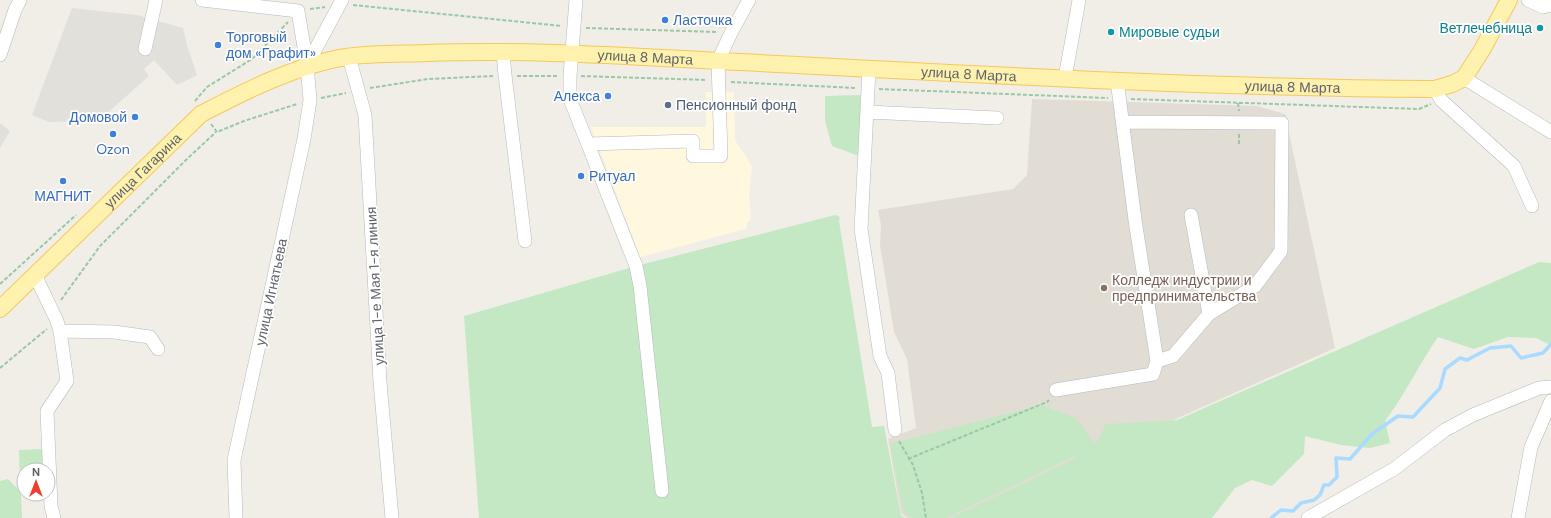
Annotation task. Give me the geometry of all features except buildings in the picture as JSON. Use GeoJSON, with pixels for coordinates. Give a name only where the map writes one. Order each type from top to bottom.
{"type":"FeatureCollection","features":[{"type":"Feature","properties":{"kind":"main road"},"geometry":{"type":"LineString","coordinates":[[1464,78],[1482,50],[1509,0]]}},
{"type":"Feature","properties":{"kind":"main road","name":"улица 8 Марта"},"geometry":{"type":"LineString","coordinates":[[308,65],[349,57],[464,52],[503,52],[1065,78],[1319,88],[1438,95],[1452,84],[1464,78]]}},
{"type":"Feature","properties":{"kind":"main road","name":"улица Гагарина"},"geometry":{"type":"LineString","coordinates":[[0,309],[201,114],[225,101],[308,65]]}},
{"type":"Feature","properties":{"kind":"street"},"geometry":{"type":"LineString","coordinates":[[0,56],[15,10],[20,0]]}},
{"type":"Feature","properties":{"kind":"street"},"geometry":{"type":"LineString","coordinates":[[145,49],[156,0]]}},
{"type":"Feature","properties":{"kind":"street"},"geometry":{"type":"LineString","coordinates":[[202,0],[298,11],[308,65]]}},
{"type":"Feature","properties":{"kind":"street"},"geometry":{"type":"LineString","coordinates":[[576,0],[570,76],[570,99],[636,266],[640,286],[662,491]]}},
{"type":"Feature","properties":{"kind":"street"},"geometry":{"type":"LineString","coordinates":[[588,144],[692,141],[693,156],[721,156],[718,61],[731,33],[750,0]]}},
{"type":"Feature","properties":{"kind":"street"},"geometry":{"type":"LineString","coordinates":[[1065,78],[1079,0]]}},
{"type":"Feature","properties":{"kind":"street"},"geometry":{"type":"LineString","coordinates":[[1528,0],[1543,7],[1551,5]]}},
{"type":"Feature","properties":{"kind":"street"},"geometry":{"type":"LineString","coordinates":[[308,65],[341,2]]}},
{"type":"Feature","properties":{"kind":"street"},"geometry":{"type":"LineString","coordinates":[[503,52],[525,241]]}},
{"type":"Feature","properties":{"kind":"street","name":"улица 1-е Мая 1-я линия"},"geometry":{"type":"LineString","coordinates":[[349,57],[365,115],[380,382],[392,518]]}},
{"type":"Feature","properties":{"kind":"street","name":"улица Игнатьева"},"geometry":{"type":"LineString","coordinates":[[236,518],[234,460],[304,139],[310,100],[308,65]]}},
{"type":"Feature","properties":{"kind":"street"},"geometry":{"type":"LineString","coordinates":[[869,69],[861,229],[880,356],[888,373],[895,430]]}},
{"type":"Feature","properties":{"kind":"street"},"geometry":{"type":"LineString","coordinates":[[1464,78],[1551,132]]}},
{"type":"Feature","properties":{"kind":"street"},"geometry":{"type":"LineString","coordinates":[[1056,390],[1153,374],[1157,361],[1135,220],[1117,80]]}},
{"type":"Feature","properties":{"kind":"street"},"geometry":{"type":"LineString","coordinates":[[1438,95],[1514,166],[1532,206]]}},
{"type":"Feature","properties":{"kind":"street"},"geometry":{"type":"LineString","coordinates":[[867,112],[997,118]]}},
{"type":"Feature","properties":{"kind":"street"},"geometry":{"type":"LineString","coordinates":[[1123,122],[1282,123],[1281,251],[1255,286],[1209,314],[1173,356],[1157,361]]}},
{"type":"Feature","properties":{"kind":"street"},"geometry":{"type":"LineString","coordinates":[[1191,215],[1209,314]]}},
{"type":"Feature","properties":{"kind":"street"},"geometry":{"type":"LineString","coordinates":[[35,276],[58,326],[67,381],[47,411],[51,506],[54,518]]}},
{"type":"Feature","properties":{"kind":"street"},"geometry":{"type":"LineString","coordinates":[[58,326],[150,337],[158,349]]}},
{"type":"Feature","properties":{"kind":"street"},"geometry":{"type":"LineString","coordinates":[[1308,518],[1394,469],[1445,430],[1480,412],[1539,388],[1551,387]]}},
{"type":"Feature","properties":{"kind":"street"},"geometry":{"type":"LineString","coordinates":[[1518,518],[1531,447],[1551,401]]}},
{"type":"Feature","properties":{"kind":"path"},"geometry":{"type":"LineString","coordinates":[[192,105],[206,87],[252,59],[298,11],[341,2],[575,27],[731,33]]}},
{"type":"Feature","properties":{"kind":"path"},"geometry":{"type":"LineString","coordinates":[[0,368],[58,326],[60,302],[100,246],[188,158],[217,132],[244,121],[310,100],[358,90],[428,79],[505,75],[719,81],[1419,109],[1438,95]]}},
{"type":"Feature","properties":{"kind":"path"},"geometry":{"type":"LineString","coordinates":[[210,123],[217,132]]}},
{"type":"Feature","properties":{"kind":"path"},"geometry":{"type":"LineString","coordinates":[[0,284],[76,214]]}},
{"type":"Feature","properties":{"kind":"path"},"geometry":{"type":"LineString","coordinates":[[0,364],[6,363]]}},
{"type":"Feature","properties":{"kind":"path"},"geometry":{"type":"LineString","coordinates":[[908,459],[1047,402],[1056,390]]}},
{"type":"Feature","properties":{"kind":"path"},"geometry":{"type":"LineString","coordinates":[[895,430],[900,445],[912,465],[922,493],[926,518]]}},
{"type":"Feature","properties":{"kind":"shaded area"},"geometry":{"type":"Polygon","coordinates":[[[72,8],[137,15],[183,28],[187,46],[197,75],[177,85],[154,60],[144,69],[149,76],[98,121],[49,122],[32,115],[72,8]]]}},
{"type":"Feature","properties":{"kind":"shaded area"},"geometry":{"type":"Polygon","coordinates":[[[706,92],[734,92],[735,140],[752,166],[749,195],[751,219],[747,223],[746,229],[640,257],[591,127],[706,127],[706,92]]]}},
{"type":"Feature","properties":{"kind":"shaded area","name":"Колледж индустрии и предпринимательства"},"geometry":{"type":"Polygon","coordinates":[[[1032,99],[1257,106],[1285,114],[1335,348],[954,518],[907,518],[901,513],[888,439],[916,428],[907,359],[894,332],[880,245],[881,225],[878,210],[1013,189],[1027,175],[1032,99]]]}},
{"type":"Feature","properties":{"kind":"shaded area"},"geometry":{"type":"Polygon","coordinates":[[[0,123],[10,131],[0,148],[0,123]]]}},
{"type":"Feature","properties":{"kind":"green space"},"geometry":{"type":"Polygon","coordinates":[[[860,95],[863,132],[859,156],[832,146],[825,121],[825,96],[860,95]]]}},
{"type":"Feature","properties":{"kind":"green space"},"geometry":{"type":"Polygon","coordinates":[[[835,215],[840,217],[839,221],[872,427],[884,426],[901,515],[905,518],[479,518],[464,316],[636,266],[835,215]]]}},
{"type":"Feature","properties":{"kind":"green space"},"geometry":{"type":"Polygon","coordinates":[[[1539,262],[1551,263],[1551,345],[1536,338],[1508,337],[1474,349],[1438,337],[1385,421],[1390,443],[1370,448],[1341,445],[1305,436],[1304,454],[1272,486],[1252,480],[1235,488],[1212,518],[951,518],[1072,460],[1079,454],[946,518],[912,518],[904,513],[890,444],[1041,405],[1076,418],[1094,443],[1098,440],[1106,424],[1177,420],[1539,262]]]}},
{"type":"Feature","properties":{"kind":"green space"},"geometry":{"type":"Polygon","coordinates":[[[45,449],[45,462],[19,462],[19,450],[45,449]]]}},
{"type":"Feature","properties":{"kind":"green space"},"geometry":{"type":"Polygon","coordinates":[[[8,479],[16,487],[16,502],[21,502],[22,518],[0,518],[0,481],[8,479]]]}},
{"type":"Feature","properties":{"kind":"waterway"},"geometry":{"type":"LineString","coordinates":[[1271,518],[1281,510],[1293,511],[1301,503],[1314,500],[1320,495],[1324,485],[1329,485],[1337,477],[1336,458],[1350,459],[1372,434],[1398,416],[1413,417],[1440,388],[1445,369],[1460,358],[1467,360],[1490,348],[1511,346],[1521,358],[1543,353],[1551,344]]}},
{"type":"Feature","properties":{"kind":"place","name":"Ласточка"},"geometry":{"type":"Point","coordinates":[665,20]}},
{"type":"Feature","properties":{"kind":"place","name":"Ветлечебница"},"geometry":{"type":"Point","coordinates":[1540,28]}},
{"type":"Feature","properties":{"kind":"place","name":"Мировые судьи"},"geometry":{"type":"Point","coordinates":[1111,32]}},
{"type":"Feature","properties":{"kind":"place","name":"Торговый дом «Графит»"},"geometry":{"type":"Point","coordinates":[218,45]}},
{"type":"Feature","properties":{"kind":"place","name":"Алекса"},"geometry":{"type":"Point","coordinates":[608,96]}},
{"type":"Feature","properties":{"kind":"place","name":"Пенсионный фонд"},"geometry":{"type":"Point","coordinates":[668,105]}},
{"type":"Feature","properties":{"kind":"place","name":"Домовой"},"geometry":{"type":"Point","coordinates":[135,117]}},
{"type":"Feature","properties":{"kind":"place","name":"Ozon"},"geometry":{"type":"Point","coordinates":[113,134]}},
{"type":"Feature","properties":{"kind":"place","name":"Ритуал"},"geometry":{"type":"Point","coordinates":[581,176]}},
{"type":"Feature","properties":{"kind":"place","name":"МАГНИТ"},"geometry":{"type":"Point","coordinates":[63,181]}},
{"type":"Feature","properties":{"kind":"place","name":"Колледж индустрии и предпринимательства"},"geometry":{"type":"Point","coordinates":[1104,288]}}]}
